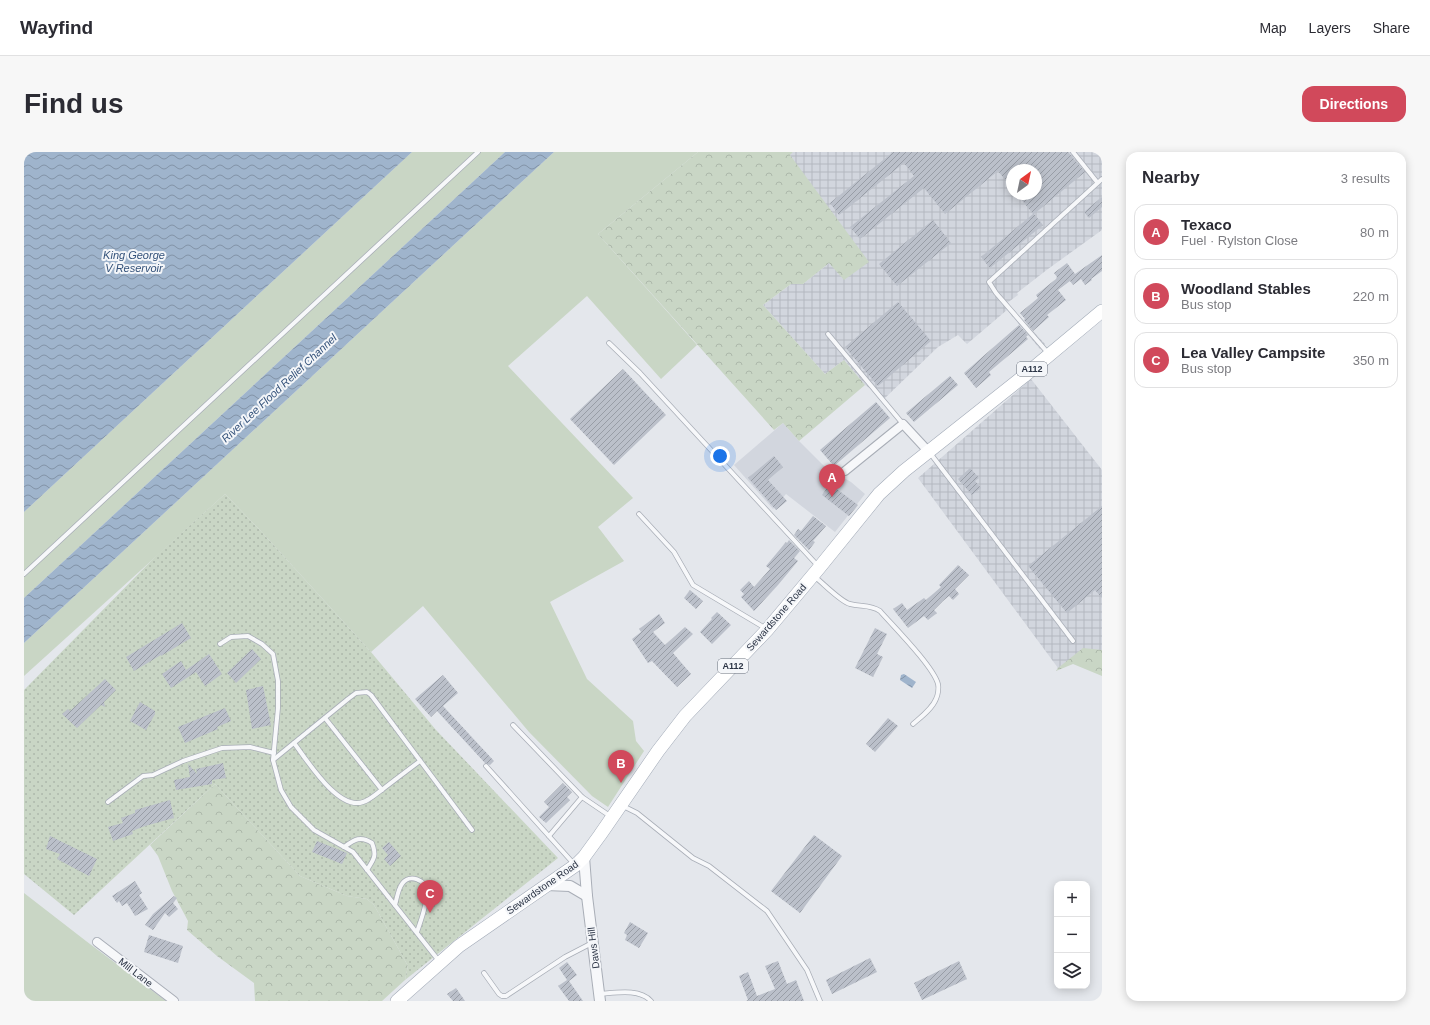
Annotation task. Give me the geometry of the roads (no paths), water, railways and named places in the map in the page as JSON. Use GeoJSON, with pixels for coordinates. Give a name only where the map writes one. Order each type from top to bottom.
{"type":"FeatureCollection","features":[{"type":"Feature","properties":{"kind":"main road","name":"Sewardstone Road"},"geometry":{"type":"LineString","coordinates":[[397,1001],[459,946],[580,861],[685,716],[767,630],[879,494],[928,451],[1018,381],[1102,311]]}},
{"type":"Feature","properties":{"kind":"street"},"geometry":{"type":"LineString","coordinates":[[845,471],[903,424],[928,451]]}},
{"type":"Feature","properties":{"kind":"street","name":"Daws Hill"},"geometry":{"type":"LineString","coordinates":[[580,861],[587,896],[599,997]]}},
{"type":"Feature","properties":{"kind":"street"},"geometry":{"type":"LineString","coordinates":[[546,885],[570,886],[587,896]]}},
{"type":"Feature","properties":{"kind":"street","name":"Mill Lane"},"geometry":{"type":"LineString","coordinates":[[98,942],[174,1001]]}},
{"type":"Feature","properties":{"kind":"lane"},"geometry":{"type":"LineString","coordinates":[[24,574],[478,152]]}},
{"type":"Feature","properties":{"kind":"lane"},"geometry":{"type":"LineString","coordinates":[[1073,152],[1098,182]]}},
{"type":"Feature","properties":{"kind":"lane"},"geometry":{"type":"LineString","coordinates":[[1049,354],[996,293],[989,282],[1102,179]]}},
{"type":"Feature","properties":{"kind":"lane"},"geometry":{"type":"LineString","coordinates":[[828,334],[903,424]]}},
{"type":"Feature","properties":{"kind":"lane"},"geometry":{"type":"LineString","coordinates":[[609,343],[640,373],[843,601],[850,604],[875,607],[931,671],[938,684],[936,699],[930,708],[913,724]]}},
{"type":"Feature","properties":{"kind":"lane"},"geometry":{"type":"LineString","coordinates":[[928,451],[1073,641]]}},
{"type":"Feature","properties":{"kind":"lane"},"geometry":{"type":"LineString","coordinates":[[639,514],[674,552],[693,585],[767,630]]}},
{"type":"Feature","properties":{"kind":"lane"},"geometry":{"type":"LineString","coordinates":[[220,644],[231,637],[248,636],[262,644],[273,654],[278,681],[278,708],[274,760],[281,790],[291,807],[314,830],[353,852],[440,963]]}},
{"type":"Feature","properties":{"kind":"lane"},"geometry":{"type":"LineString","coordinates":[[274,760],[356,693],[367,692],[371,695],[472,830]]}},
{"type":"Feature","properties":{"kind":"lane"},"geometry":{"type":"LineString","coordinates":[[325,718],[382,790]]}},
{"type":"Feature","properties":{"kind":"lane"},"geometry":{"type":"LineString","coordinates":[[513,725],[582,797],[612,817]]}},
{"type":"Feature","properties":{"kind":"lane"},"geometry":{"type":"LineString","coordinates":[[294,743],[327,786],[348,802],[363,802],[382,790],[420,761]]}},
{"type":"Feature","properties":{"kind":"lane"},"geometry":{"type":"LineString","coordinates":[[108,802],[144,776],[153,775],[183,761],[222,748],[250,747],[274,752]]}},
{"type":"Feature","properties":{"kind":"lane"},"geometry":{"type":"LineString","coordinates":[[486,766],[549,836],[580,861]]}},
{"type":"Feature","properties":{"kind":"lane"},"geometry":{"type":"LineString","coordinates":[[549,836],[582,797]]}},
{"type":"Feature","properties":{"kind":"lane"},"geometry":{"type":"LineString","coordinates":[[621,805],[637,813],[693,858],[709,866],[767,912],[807,970],[820,1001]]}},
{"type":"Feature","properties":{"kind":"lane"},"geometry":{"type":"LineString","coordinates":[[344,847],[360,838],[372,843],[375,854],[367,870]]}},
{"type":"Feature","properties":{"kind":"lane"},"geometry":{"type":"LineString","coordinates":[[395,905],[402,883],[406,879],[412,878],[421,881],[426,886],[427,892],[425,903],[417,932]]}},
{"type":"Feature","properties":{"kind":"lane"},"geometry":{"type":"LineString","coordinates":[[484,973],[499,994],[506,996],[564,957],[593,943]]}},
{"type":"Feature","properties":{"kind":"lane"},"geometry":{"type":"LineString","coordinates":[[599,997],[631,993],[646,996],[651,1001]]}},
{"type":"Feature","properties":{"kind":"water","name":"King George V Reservoir"},"geometry":{"type":"Polygon","coordinates":[[[24,152],[412,152],[24,512],[24,152]]]}},
{"type":"Feature","properties":{"kind":"water","name":"River Lee Flood Relief Channel"},"geometry":{"type":"Polygon","coordinates":[[[505,152],[554,152],[24,643],[24,598],[505,152]]]}},
{"type":"Feature","properties":{"kind":"water"},"geometry":{"type":"Polygon","coordinates":[[[904,674],[916,682],[912,688],[900,680],[901,675],[904,674]]]}},
{"type":"Feature","properties":{"kind":"place","name":"Texaco"},"geometry":{"type":"Point","coordinates":[832,497]}},
{"type":"Feature","properties":{"kind":"place","name":"Woodland Stables"},"geometry":{"type":"Point","coordinates":[621,783]}},
{"type":"Feature","properties":{"kind":"place","name":"Lea Valley Campsite"},"geometry":{"type":"Point","coordinates":[430,913]}}]}
